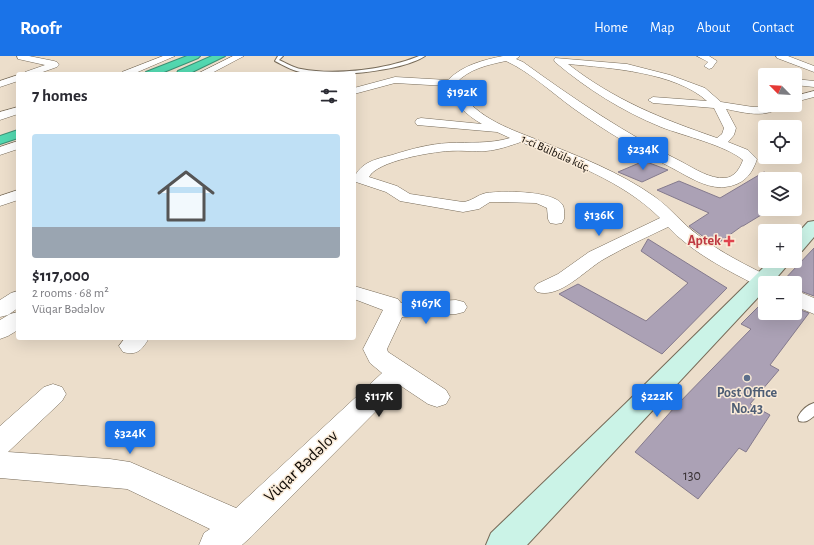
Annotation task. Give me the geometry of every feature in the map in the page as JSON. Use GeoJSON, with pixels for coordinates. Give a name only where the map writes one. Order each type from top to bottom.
{"type":"FeatureCollection","features":[{"type":"Feature","properties":{"kind":"highway"},"geometry":{"type":"LineString","coordinates":[[155,72],[195,56]]}},
{"type":"Feature","properties":{"kind":"highway"},"geometry":{"type":"LineString","coordinates":[[184,72],[220,56]]}},
{"type":"Feature","properties":{"kind":"highway"},"geometry":{"type":"LineString","coordinates":[[0,127],[16,122]]}},
{"type":"Feature","properties":{"kind":"highway"},"geometry":{"type":"LineString","coordinates":[[0,140],[16,135]]}},
{"type":"Feature","properties":{"kind":"main road"},"geometry":{"type":"LineString","coordinates":[[802,239],[814,226]]}},
{"type":"Feature","properties":{"kind":"main road"},"geometry":{"type":"LineString","coordinates":[[770,276],[776,268]]}},
{"type":"Feature","properties":{"kind":"main road"},"geometry":{"type":"LineString","coordinates":[[503,545],[758,289]]}},
{"type":"Feature","properties":{"kind":"street"},"geometry":{"type":"LineString","coordinates":[[130,72],[171,56]]}},
{"type":"Feature","properties":{"kind":"street"},"geometry":{"type":"LineString","coordinates":[[206,72],[240,56]]}},
{"type":"Feature","properties":{"kind":"street"},"geometry":{"type":"LineString","coordinates":[[701,56],[713,61],[709,66]]}},
{"type":"Feature","properties":{"kind":"street"},"geometry":{"type":"LineString","coordinates":[[780,56],[814,69]]}},
{"type":"Feature","properties":{"kind":"street"},"geometry":{"type":"LineString","coordinates":[[21,57],[54,64],[34,72]]}},
{"type":"Feature","properties":{"kind":"street"},"geometry":{"type":"LineString","coordinates":[[356,90],[395,80],[451,83],[461,73],[468,69],[511,57],[594,119],[664,159],[710,180],[720,182],[734,181],[744,173],[750,158],[743,153],[719,143],[665,125],[631,110],[554,58]]}},
{"type":"Feature","properties":{"kind":"street"},"geometry":{"type":"LineString","coordinates":[[554,58],[627,67],[667,76],[702,90],[718,105],[730,128],[728,135],[719,143]]}},
{"type":"Feature","properties":{"kind":"street"},"geometry":{"type":"LineString","coordinates":[[0,84],[16,79]]}},
{"type":"Feature","properties":{"kind":"street","name":"1-ci Bülbülə küç."},"geometry":{"type":"LineString","coordinates":[[451,83],[456,96],[462,104],[478,116],[501,129],[569,158],[631,189],[658,207],[692,240],[758,278]]}},
{"type":"Feature","properties":{"kind":"street"},"geometry":{"type":"LineString","coordinates":[[802,83],[814,84]]}},
{"type":"Feature","properties":{"kind":"street"},"geometry":{"type":"LineString","coordinates":[[802,97],[814,94]]}},
{"type":"Feature","properties":{"kind":"street"},"geometry":{"type":"LineString","coordinates":[[653,100],[758,110]]}},
{"type":"Feature","properties":{"kind":"street"},"geometry":{"type":"LineString","coordinates":[[802,105],[808,106]]}},
{"type":"Feature","properties":{"kind":"street"},"geometry":{"type":"LineString","coordinates":[[0,116],[16,111]]}},
{"type":"Feature","properties":{"kind":"street"},"geometry":{"type":"LineString","coordinates":[[421,122],[501,129]]}},
{"type":"Feature","properties":{"kind":"street"},"geometry":{"type":"LineString","coordinates":[[522,138],[500,145],[484,147],[449,147],[427,149],[377,162],[362,174],[360,179],[392,188],[400,196],[406,198],[463,207],[473,206],[486,198],[536,198],[548,201],[555,206],[556,219]]}},
{"type":"Feature","properties":{"kind":"street"},"geometry":{"type":"LineString","coordinates":[[0,151],[16,146]]}},
{"type":"Feature","properties":{"kind":"street"},"geometry":{"type":"LineString","coordinates":[[0,201],[16,195]]}},
{"type":"Feature","properties":{"kind":"street"},"geometry":{"type":"LineString","coordinates":[[544,288],[565,278],[596,256],[670,220]]}},
{"type":"Feature","properties":{"kind":"street"},"geometry":{"type":"LineString","coordinates":[[356,293],[391,304],[394,310]]}},
{"type":"Feature","properties":{"kind":"street"},"geometry":{"type":"LineString","coordinates":[[0,310],[16,299]]}},
{"type":"Feature","properties":{"kind":"street"},"geometry":{"type":"LineString","coordinates":[[802,301],[814,307]]}},
{"type":"Feature","properties":{"kind":"street"},"geometry":{"type":"LineString","coordinates":[[394,310],[456,307]]}},
{"type":"Feature","properties":{"kind":"street"},"geometry":{"type":"LineString","coordinates":[[394,310],[375,349],[378,357],[438,397]]}},
{"type":"Feature","properties":{"kind":"street"},"geometry":{"type":"LineString","coordinates":[[0,331],[16,320]]}},
{"type":"Feature","properties":{"kind":"street","name":"Vüqar Bədəlov"},"geometry":{"type":"LineString","coordinates":[[216,545],[240,526],[399,372]]}},
{"type":"Feature","properties":{"kind":"street"},"geometry":{"type":"LineString","coordinates":[[0,443],[53,394]]}},
{"type":"Feature","properties":{"kind":"street"},"geometry":{"type":"LineString","coordinates":[[0,465],[110,473],[130,476],[240,526]]}},
{"type":"Feature","properties":{"kind":"lane"},"geometry":{"type":"LineString","coordinates":[[281,56],[276,60],[298,70],[319,72],[364,69],[401,64],[415,61],[424,56]]}},
{"type":"Feature","properties":{"kind":"lane"},"geometry":{"type":"LineString","coordinates":[[804,417],[814,408]]}},
{"type":"Feature","properties":{"kind":"building"},"geometry":{"type":"Polygon","coordinates":[[[644,161],[668,170],[642,182],[618,172],[644,161]]]}},
{"type":"Feature","properties":{"kind":"building"},"geometry":{"type":"Polygon","coordinates":[[[758,176],[758,216],[759,216],[742,226],[717,244],[705,238],[689,226],[709,213],[657,190],[679,181],[720,198],[758,176]]]}},
{"type":"Feature","properties":{"kind":"building"},"geometry":{"type":"Polygon","coordinates":[[[648,239],[727,288],[662,354],[559,294],[578,284],[646,321],[688,283],[641,251],[648,239]]]}},
{"type":"Feature","properties":{"kind":"building"},"geometry":{"type":"Polygon","coordinates":[[[814,248],[814,296],[802,292],[802,276],[788,276],[795,268],[802,268],[802,261],[814,248]]]}},
{"type":"Feature","properties":{"kind":"building"},"geometry":{"type":"Polygon","coordinates":[[[758,307],[758,320],[802,320],[802,310],[809,313],[770,365],[779,370],[750,404],[770,415],[746,452],[739,448],[698,499],[635,452],[674,408],[751,329],[741,324],[758,307]]]}},
{"type":"Feature","properties":{"kind":"place","name":"Aptek"},"geometry":{"type":"Point","coordinates":[729,241]}},
{"type":"Feature","properties":{"kind":"place","name":"Post Office No.43"},"geometry":{"type":"Point","coordinates":[747,378]}}]}
